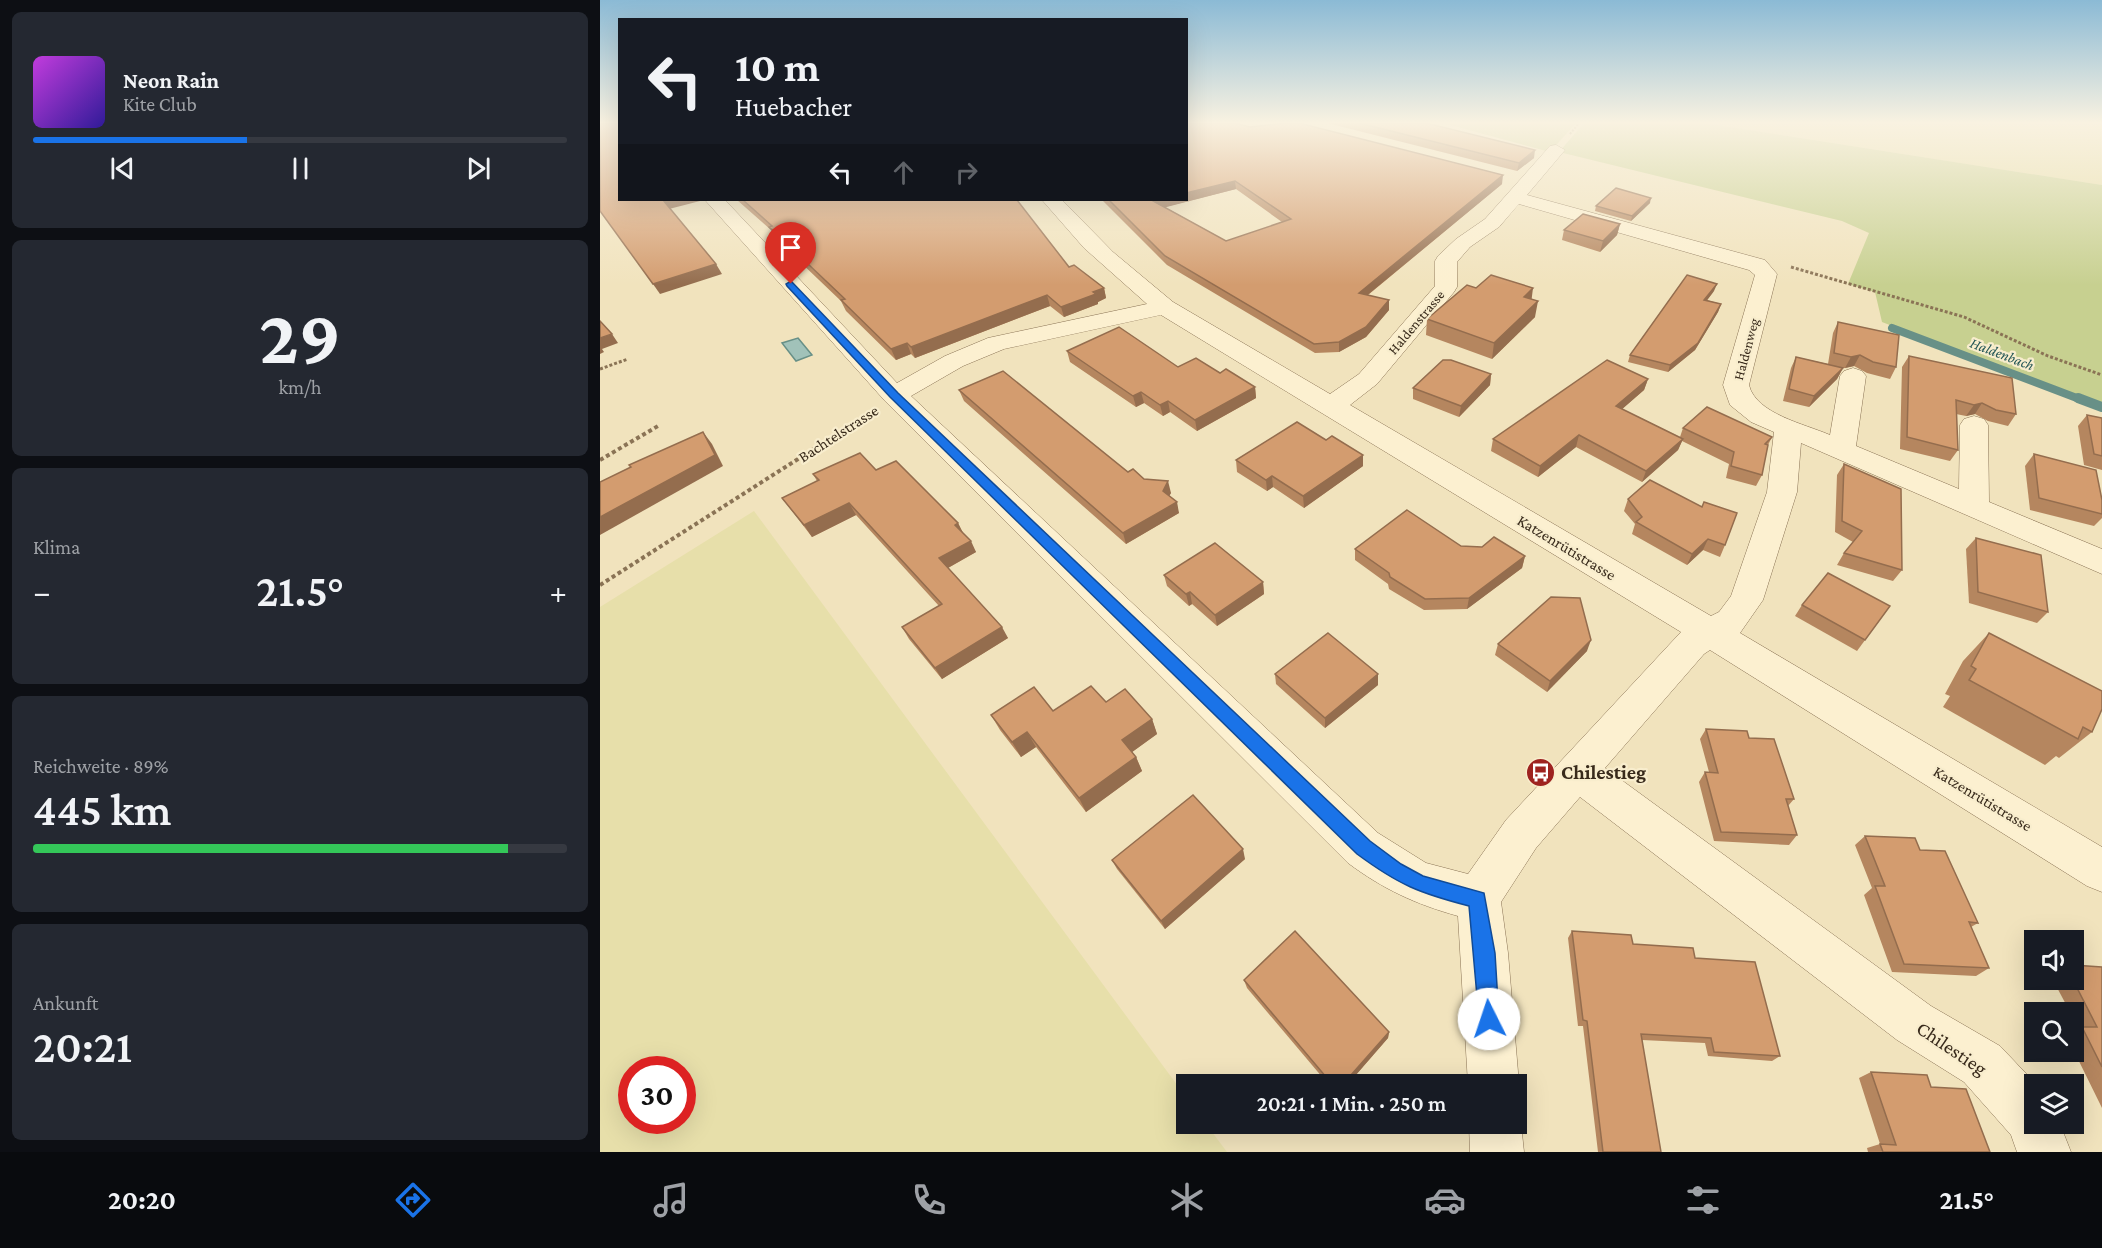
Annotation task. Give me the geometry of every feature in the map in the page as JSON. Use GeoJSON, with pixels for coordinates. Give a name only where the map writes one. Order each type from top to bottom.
{"type":"FeatureCollection","features":[{"type":"Feature","properties":{"kind":"street","name":"Haldenstrasse"},"geometry":{"type":"LineString","coordinates":[[1331,406],[1368,379],[1446,287],[1446,261],[1463,243],[1492,222],[1515,187],[1526,177]]}},
{"type":"Feature","properties":{"kind":"street"},"geometry":{"type":"LineString","coordinates":[[1515,187],[1757,265]]}},
{"type":"Feature","properties":{"kind":"street"},"geometry":{"type":"LineString","coordinates":[[717,201],[894,395],[1363,848],[1395,871],[1420,884],[1478,899]]}},
{"type":"Feature","properties":{"kind":"street","name":"Katzenrütistrasse"},"geometry":{"type":"LineString","coordinates":[[1053,201],[1086,241],[1121,274],[1165,307],[1709,632],[2102,871]]}},
{"type":"Feature","properties":{"kind":"street","name":"Haldenweg"},"geometry":{"type":"LineString","coordinates":[[1757,265],[1766,274],[1736,385],[1739,399],[1761,416],[2102,562]]}},
{"type":"Feature","properties":{"kind":"street","name":"Bachtelstrasse"},"geometry":{"type":"LineString","coordinates":[[894,395],[954,361],[997,343],[1165,307]]}},
{"type":"Feature","properties":{"kind":"street"},"geometry":{"type":"LineString","coordinates":[[1840,450],[1853,376]]}},
{"type":"Feature","properties":{"kind":"street"},"geometry":{"type":"LineString","coordinates":[[1974,425],[1974,507]]}},
{"type":"Feature","properties":{"kind":"street"},"geometry":{"type":"LineString","coordinates":[[1492,1074],[1485,953],[1478,899],[1516,841],[1577,771],[1691,644],[1709,632],[1731,622],[1746,600],[1782,492],[1788,428]]}},
{"type":"Feature","properties":{"kind":"street","name":"Chilestieg"},"geometry":{"type":"LineString","coordinates":[[1577,771],[1914,1023],[1982,1064],[2031,1119],[2044,1152]]}},
{"type":"Feature","properties":{"kind":"street"},"geometry":{"type":"LineString","coordinates":[[1496,1134],[1497,1152]]}},
{"type":"Feature","properties":{"kind":"path"},"geometry":{"type":"LineString","coordinates":[[1757,265],[1783,264],[1923,303],[1964,317],[2048,356],[2102,375]]}},
{"type":"Feature","properties":{"kind":"path"},"geometry":{"type":"LineString","coordinates":[[600,369],[628,359]]}},
{"type":"Feature","properties":{"kind":"path","name":"Bachtelstrasse"},"geometry":{"type":"LineString","coordinates":[[600,585],[875,411],[894,395]]}},
{"type":"Feature","properties":{"kind":"path"},"geometry":{"type":"LineString","coordinates":[[600,460],[658,426]]}},
{"type":"Feature","properties":{"kind":"shaded area"},"geometry":{"type":"Polygon","coordinates":[[[2049,177],[2102,177],[2102,185],[2049,177]]]}},
{"type":"Feature","properties":{"kind":"shaded area"},"geometry":{"type":"Polygon","coordinates":[[[754,511],[1176,1083],[1176,1134],[1214,1134],[1227,1152],[600,1152],[600,607],[754,511]]]}},
{"type":"Feature","properties":{"kind":"green space"},"geometry":{"type":"Polygon","coordinates":[[[1661,177],[2049,177],[2102,185],[2102,408],[1882,322],[1875,292],[1848,284],[1869,233],[1842,221],[1661,177]]]}},
{"type":"Feature","properties":{"kind":"water"},"geometry":{"type":"Polygon","coordinates":[[[798,338],[812,355],[796,361],[782,343],[798,338]]]}},
{"type":"Feature","properties":{"kind":"building"},"geometry":{"type":"Polygon","coordinates":[[[600,177],[618,177],[618,201],[664,201],[716,264],[653,284],[600,211],[600,177]]]}},
{"type":"Feature","properties":{"kind":"building"},"geometry":{"type":"Polygon","coordinates":[[[1188,177],[1501,177],[1359,293],[1389,300],[1366,327],[1339,342],[1314,344],[1165,256],[1110,201],[1153,201],[1226,241],[1291,219],[1235,181],[1188,193],[1188,177]]]}},
{"type":"Feature","properties":{"kind":"building"},"geometry":{"type":"Polygon","coordinates":[[[1616,188],[1651,198],[1632,216],[1596,206],[1616,188]]]}},
{"type":"Feature","properties":{"kind":"building"},"geometry":{"type":"Polygon","coordinates":[[[744,201],[1018,201],[1069,267],[1074,265],[1104,288],[1093,292],[1096,294],[1061,307],[1047,295],[911,347],[907,343],[891,349],[841,300],[845,299],[769,227],[772,226],[744,201]]]}},
{"type":"Feature","properties":{"kind":"building"},"geometry":{"type":"Polygon","coordinates":[[[1583,214],[1620,224],[1603,241],[1564,230],[1583,214]]]}},
{"type":"Feature","properties":{"kind":"building"},"geometry":{"type":"Polygon","coordinates":[[[1491,275],[1533,288],[1524,297],[1538,301],[1494,343],[1427,319],[1467,285],[1476,288],[1491,275]]]}},
{"type":"Feature","properties":{"kind":"building"},"geometry":{"type":"Polygon","coordinates":[[[1687,275],[1717,284],[1704,300],[1721,304],[1698,343],[1670,365],[1630,355],[1687,275]]]}},
{"type":"Feature","properties":{"kind":"building"},"geometry":{"type":"Polygon","coordinates":[[[600,321],[612,334],[600,338],[600,321]]]}},
{"type":"Feature","properties":{"kind":"building"},"geometry":{"type":"Polygon","coordinates":[[[1838,322],[1899,335],[1896,367],[1873,362],[1860,355],[1851,357],[1834,353],[1838,322]]]}},
{"type":"Feature","properties":{"kind":"building"},"geometry":{"type":"Polygon","coordinates":[[[1119,327],[1178,367],[1196,358],[1220,373],[1226,369],[1255,387],[1195,420],[1168,401],[1160,405],[1141,392],[1133,396],[1067,351],[1119,327]]]}},
{"type":"Feature","properties":{"kind":"building"},"geometry":{"type":"Polygon","coordinates":[[[1909,356],[2012,378],[2016,414],[1996,410],[1982,403],[1974,405],[1956,400],[1958,450],[1907,437],[1909,356]]]}},
{"type":"Feature","properties":{"kind":"building"},"geometry":{"type":"Polygon","coordinates":[[[1796,357],[1843,368],[1814,396],[1789,389],[1796,357]]]}},
{"type":"Feature","properties":{"kind":"building"},"geometry":{"type":"Polygon","coordinates":[[[1443,360],[1451,360],[1491,374],[1461,406],[1413,388],[1443,360]]]}},
{"type":"Feature","properties":{"kind":"building"},"geometry":{"type":"Polygon","coordinates":[[[1607,360],[1648,379],[1616,406],[1683,439],[1646,471],[1579,435],[1540,466],[1493,439],[1607,360]]]}},
{"type":"Feature","properties":{"kind":"building"},"geometry":{"type":"Polygon","coordinates":[[[1003,371],[1128,472],[1133,469],[1144,479],[1168,481],[1163,491],[1177,502],[1123,533],[959,390],[1003,371]]]}},
{"type":"Feature","properties":{"kind":"building"},"geometry":{"type":"Polygon","coordinates":[[[1707,407],[1772,437],[1765,444],[1768,445],[1762,475],[1731,466],[1734,452],[1683,428],[1707,407]]]}},
{"type":"Feature","properties":{"kind":"building"},"geometry":{"type":"Polygon","coordinates":[[[2087,415],[2102,418],[2102,456],[2094,454],[2087,415]]]}},
{"type":"Feature","properties":{"kind":"building"},"geometry":{"type":"Polygon","coordinates":[[[1297,422],[1326,440],[1332,436],[1363,455],[1303,496],[1272,476],[1266,480],[1236,460],[1297,422]]]}},
{"type":"Feature","properties":{"kind":"building"},"geometry":{"type":"Polygon","coordinates":[[[703,432],[715,455],[600,517],[600,482],[631,467],[629,465],[703,432]]]}},
{"type":"Feature","properties":{"kind":"building"},"geometry":{"type":"Polygon","coordinates":[[[860,453],[876,470],[896,461],[958,523],[955,525],[971,541],[939,558],[1002,627],[935,668],[902,627],[942,604],[849,503],[804,525],[782,498],[819,480],[813,474],[860,453]]]}},
{"type":"Feature","properties":{"kind":"building"},"geometry":{"type":"Polygon","coordinates":[[[2034,454],[2096,470],[2102,500],[2102,514],[2039,498],[2034,454]]]}},
{"type":"Feature","properties":{"kind":"building"},"geometry":{"type":"Polygon","coordinates":[[[1844,464],[1901,489],[1902,570],[1844,553],[1862,531],[1842,521],[1844,464]]]}},
{"type":"Feature","properties":{"kind":"building"},"geometry":{"type":"Polygon","coordinates":[[[1650,480],[1702,507],[1704,502],[1737,513],[1725,545],[1708,539],[1692,554],[1636,522],[1642,517],[1628,499],[1650,480]]]}},
{"type":"Feature","properties":{"kind":"building"},"geometry":{"type":"Polygon","coordinates":[[[1407,510],[1461,546],[1482,547],[1494,537],[1525,556],[1469,598],[1425,599],[1390,577],[1389,573],[1355,549],[1407,510]]]}},
{"type":"Feature","properties":{"kind":"building"},"geometry":{"type":"Polygon","coordinates":[[[1976,538],[2041,555],[2048,612],[1978,592],[1976,538]]]}},
{"type":"Feature","properties":{"kind":"building"},"geometry":{"type":"Polygon","coordinates":[[[1215,543],[1263,582],[1215,615],[1190,592],[1186,594],[1164,575],[1215,543]]]}},
{"type":"Feature","properties":{"kind":"building"},"geometry":{"type":"Polygon","coordinates":[[[1828,573],[1890,606],[1865,640],[1802,605],[1828,573]]]}},
{"type":"Feature","properties":{"kind":"building"},"geometry":{"type":"Polygon","coordinates":[[[1551,597],[1580,598],[1591,640],[1550,681],[1498,644],[1551,597]]]}},
{"type":"Feature","properties":{"kind":"building"},"geometry":{"type":"Polygon","coordinates":[[[1328,633],[1378,674],[1325,718],[1275,674],[1328,633]]]}},
{"type":"Feature","properties":{"kind":"building"},"geometry":{"type":"Polygon","coordinates":[[[1989,633],[2102,691],[2102,709],[2092,732],[2083,727],[2078,739],[1969,680],[1976,669],[1971,666],[1989,633]]]}},
{"type":"Feature","properties":{"kind":"building"},"geometry":{"type":"Polygon","coordinates":[[[1091,686],[1106,702],[1125,689],[1152,719],[1122,740],[1136,757],[1079,798],[1027,732],[1012,742],[991,715],[1034,687],[1053,711],[1091,686]]]}},
{"type":"Feature","properties":{"kind":"building"},"geometry":{"type":"Polygon","coordinates":[[[1706,729],[1747,731],[1749,738],[1774,739],[1794,799],[1786,799],[1797,835],[1721,832],[1705,772],[1718,773],[1706,729]]]}},
{"type":"Feature","properties":{"kind":"building"},"geometry":{"type":"Polygon","coordinates":[[[1193,795],[1243,849],[1161,921],[1112,860],[1193,795]]]}},
{"type":"Feature","properties":{"kind":"building"},"geometry":{"type":"Polygon","coordinates":[[[1865,836],[1915,838],[1920,850],[1945,851],[1978,923],[1969,922],[1989,968],[1904,964],[1875,886],[1885,886],[1865,836]]]}},
{"type":"Feature","properties":{"kind":"building"},"geometry":{"type":"Polygon","coordinates":[[[1295,931],[1389,1032],[1352,1074],[1324,1074],[1244,980],[1295,931]]]}},
{"type":"Feature","properties":{"kind":"building"},"geometry":{"type":"Polygon","coordinates":[[[1572,931],[1631,935],[1633,944],[1693,948],[1695,958],[1755,962],[1780,1056],[1714,1052],[1711,1038],[1641,1034],[1661,1152],[1603,1152],[1587,1021],[1583,1020],[1572,931]]]}},
{"type":"Feature","properties":{"kind":"building"},"geometry":{"type":"Polygon","coordinates":[[[2084,966],[2102,967],[2102,1067],[2084,1031],[2084,1027],[2097,1027],[2078,990],[2084,990],[2084,966]]]}},
{"type":"Feature","properties":{"kind":"building"},"geometry":{"type":"Polygon","coordinates":[[[1871,1072],[1927,1075],[1931,1087],[1966,1089],[1990,1152],[1883,1152],[1880,1144],[1896,1145],[1871,1072]]]}},
{"type":"Feature","properties":{"kind":"waterway","name":"Haldenbach"},"geometry":{"type":"LineString","coordinates":[[1892,328],[2082,400]]}},
{"type":"Feature","properties":{"kind":"waterway","name":"Haldenbach"},"geometry":{"type":"LineString","coordinates":[[2078,398],[2102,407]]}},
{"type":"Feature","properties":{"kind":"place","name":"Chilestieg"},"geometry":{"type":"Point","coordinates":[1540,772]}},
{"type":"Feature","properties":{"kind":"route"},"geometry":{"type":"LineString","coordinates":[[791,284],[894,395],[1363,848],[1395,871],[1420,884],[1478,899],[1485,953],[1489,1019]]}}]}
